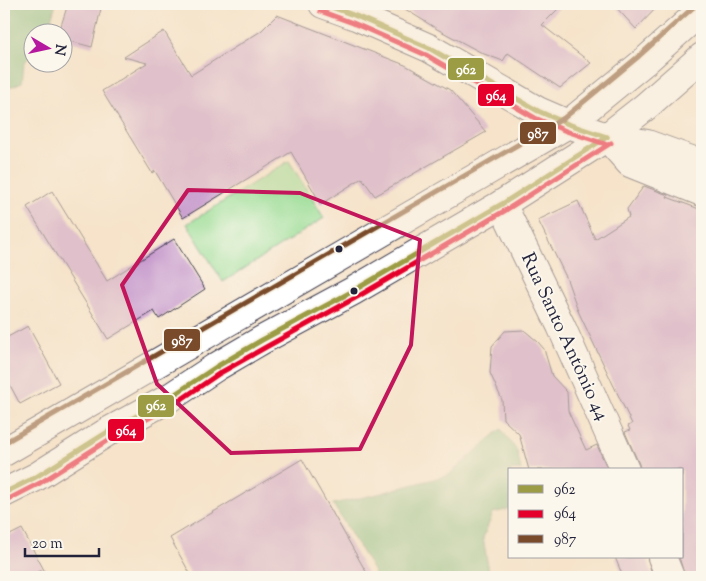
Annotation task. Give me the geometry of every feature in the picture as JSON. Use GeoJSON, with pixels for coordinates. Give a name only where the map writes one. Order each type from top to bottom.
{"type":"FeatureCollection","features":[{"type":"Feature","properties":{"kind":"main road"},"geometry":{"type":"LineString","coordinates":[[323,4],[356,16],[429,48],[538,111],[568,124],[607,136],[647,144],[702,164]]}},
{"type":"Feature","properties":{"kind":"main road"},"geometry":{"type":"LineString","coordinates":[[4,452],[568,124],[644,62],[702,10]]}},
{"type":"Feature","properties":{"kind":"main road"},"geometry":{"type":"LineString","coordinates":[[4,493],[36,477],[109,432],[166,400],[262,340],[354,291],[502,204],[607,136],[645,107],[702,57]]}},
{"type":"Feature","properties":{"kind":"main road"},"geometry":{"type":"LineString","coordinates":[[607,136],[630,163],[702,192]]}},
{"type":"Feature","properties":{"kind":"main road","name":"Rua Santo Antônio 44"},"geometry":{"type":"LineString","coordinates":[[502,204],[561,326],[624,468]]}},
{"type":"Feature","properties":{"kind":"main road"},"geometry":{"type":"LineString","coordinates":[[662,558],[670,577]]}},
{"type":"Feature","properties":{"kind":"highlighted area"},"geometry":{"type":"Polygon","coordinates":[[[188,190],[300,193],[420,240],[411,345],[360,449],[231,453],[157,384],[122,285],[188,190]]]}},
{"type":"Feature","properties":{"kind":"green space"},"geometry":{"type":"Polygon","coordinates":[[[4,4],[56,4],[50,22],[22,22],[22,82],[4,90],[4,4]]]}},
{"type":"Feature","properties":{"kind":"green space"},"geometry":{"type":"Polygon","coordinates":[[[289,161],[324,218],[223,282],[187,224],[289,161]]]}},
{"type":"Feature","properties":{"kind":"green space"},"geometry":{"type":"Polygon","coordinates":[[[501,429],[517,451],[521,468],[508,468],[508,509],[493,513],[483,538],[490,577],[377,577],[333,504],[449,475],[501,429]]]}},
{"type":"Feature","properties":{"kind":"building"},"geometry":{"type":"Polygon","coordinates":[[[68,4],[102,4],[92,47],[72,42],[72,22],[62,22],[68,4]]]}},
{"type":"Feature","properties":{"kind":"building"},"geometry":{"type":"Polygon","coordinates":[[[397,4],[563,4],[542,25],[591,63],[560,88],[508,53],[503,61],[484,54],[437,29],[397,4]]]}},
{"type":"Feature","properties":{"kind":"building"},"geometry":{"type":"Polygon","coordinates":[[[613,4],[660,4],[636,29],[613,4]]]}},
{"type":"Feature","properties":{"kind":"building"},"geometry":{"type":"Polygon","coordinates":[[[277,15],[405,65],[450,90],[486,132],[375,196],[362,178],[321,204],[291,152],[183,218],[155,171],[152,173],[102,91],[147,63],[124,57],[164,31],[191,75],[261,31],[277,15]]]}},
{"type":"Feature","properties":{"kind":"building"},"geometry":{"type":"Polygon","coordinates":[[[644,186],[702,210],[702,577],[685,577],[679,558],[684,558],[684,468],[640,468],[625,432],[630,430],[628,426],[632,424],[579,313],[566,277],[538,220],[578,201],[595,239],[629,217],[627,209],[644,186]]]}},
{"type":"Feature","properties":{"kind":"building"},"geometry":{"type":"Polygon","coordinates":[[[52,191],[107,281],[174,239],[205,289],[159,319],[154,311],[108,339],[27,207],[52,191]]]}},
{"type":"Feature","properties":{"kind":"building"},"geometry":{"type":"Polygon","coordinates":[[[28,326],[59,383],[20,404],[4,374],[4,339],[28,326]]]}},
{"type":"Feature","properties":{"kind":"building"},"geometry":{"type":"Polygon","coordinates":[[[524,330],[544,349],[552,376],[567,392],[568,411],[586,450],[597,445],[607,468],[528,468],[519,434],[503,419],[502,400],[490,373],[492,346],[505,331],[524,330]]]}},
{"type":"Feature","properties":{"kind":"building"},"geometry":{"type":"Polygon","coordinates":[[[302,459],[369,577],[192,577],[170,538],[302,459]]]}},
{"type":"Feature","properties":{"kind":"building"},"geometry":{"type":"Polygon","coordinates":[[[22,529],[44,570],[21,577],[4,577],[4,538],[22,529]]]}},
{"type":"Feature","properties":{"kind":"building"},"geometry":{"type":"Polygon","coordinates":[[[615,558],[647,558],[653,577],[623,577],[615,558]]]}},
{"type":"Feature","properties":{"kind":"transit line","name":"962"},"geometry":{"type":"LineString","coordinates":[[323,4],[356,16],[429,48],[538,111],[568,124],[607,137]]}},
{"type":"Feature","properties":{"kind":"transit line","name":"987"},"geometry":{"type":"LineString","coordinates":[[4,443],[564,118],[639,56],[697,4]]}},
{"type":"Feature","properties":{"kind":"transit line","name":"964"},"geometry":{"type":"LineString","coordinates":[[320,11],[353,23],[426,55],[535,118],[605,144]]}},
{"type":"Feature","properties":{"kind":"transit line","name":"962"},"geometry":{"type":"LineString","coordinates":[[4,493],[36,477],[109,431],[166,400],[262,340],[353,291],[502,204],[607,137]]}},
{"type":"Feature","properties":{"kind":"transit line","name":"964"},"geometry":{"type":"LineString","coordinates":[[7,500],[40,483],[113,437],[170,407],[220,373],[357,297],[506,210],[611,143]]}}]}
